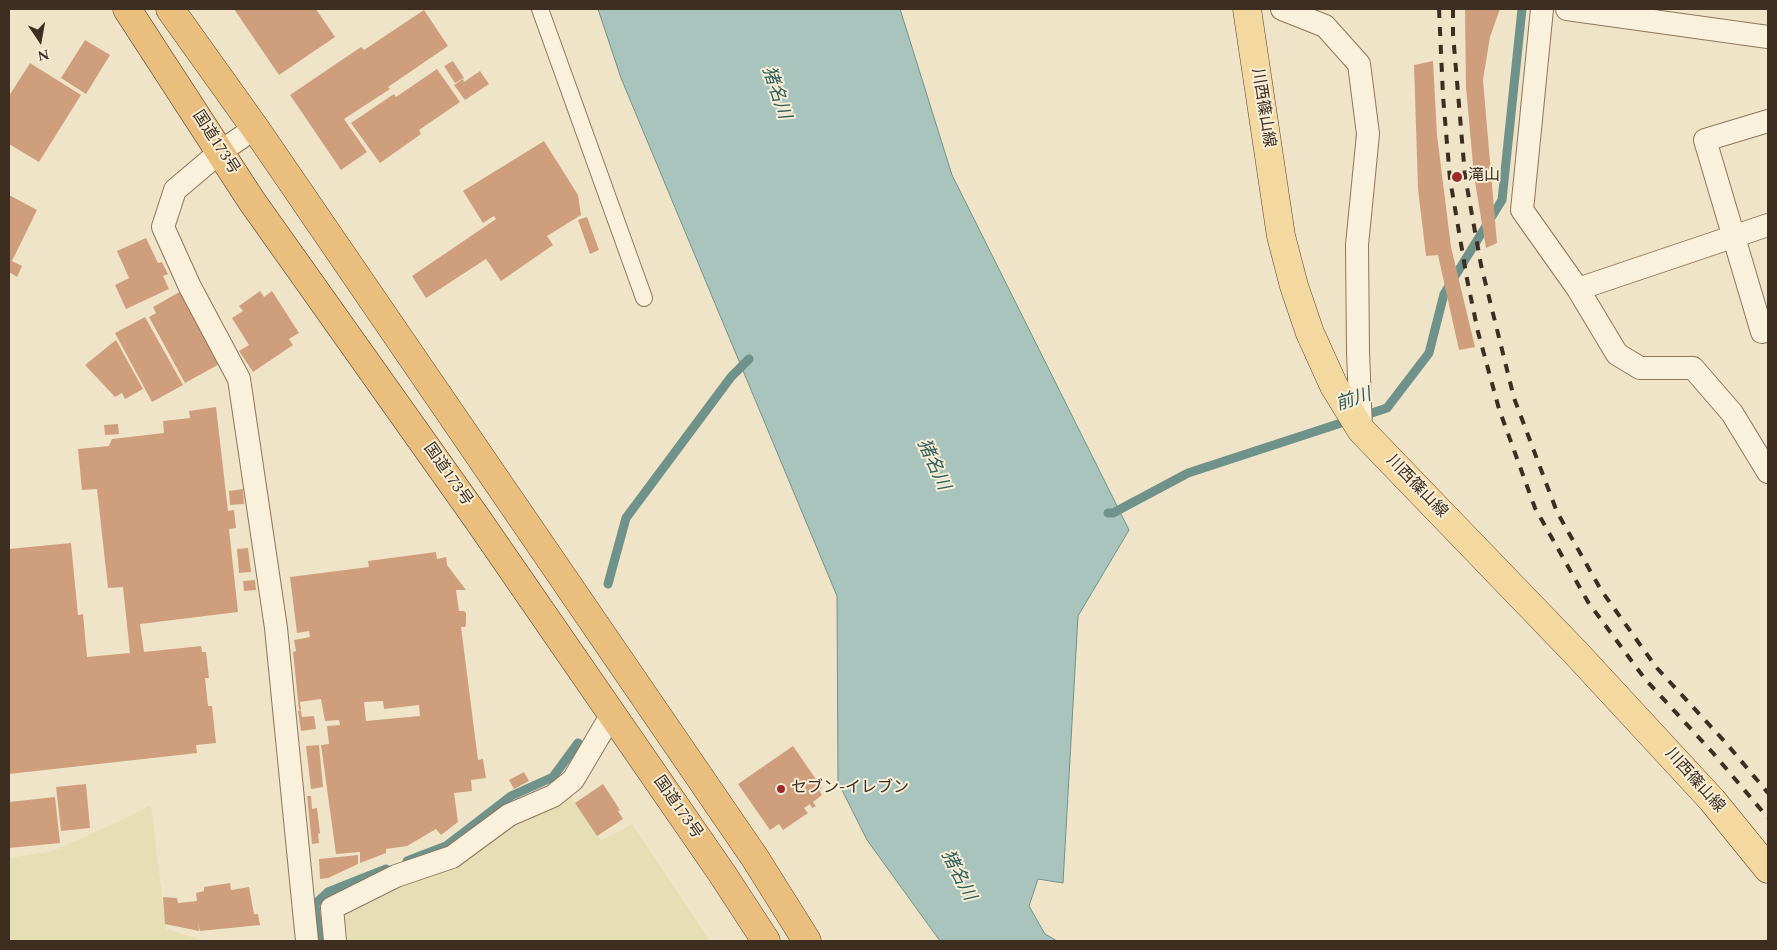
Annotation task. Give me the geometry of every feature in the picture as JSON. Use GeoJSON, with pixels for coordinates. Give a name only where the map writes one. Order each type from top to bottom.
{"type":"FeatureCollection","features":[{"type":"Feature","properties":{"kind":"highway","name":"国道173号"},"geometry":{"type":"LineString","coordinates":[[128,9],[252,200],[478,520],[723,875],[766,941]]}},
{"type":"Feature","properties":{"kind":"highway"},"geometry":{"type":"LineString","coordinates":[[170,9],[255,128],[754,858],[806,941]]}},
{"type":"Feature","properties":{"kind":"main road","name":"川西篠山線"},"geometry":{"type":"LineString","coordinates":[[1247,9],[1281,236],[1294,286],[1310,333],[1334,386],[1360,430],[1576,652],[1712,800],[1768,868]]}},
{"type":"Feature","properties":{"kind":"street"},"geometry":{"type":"LineString","coordinates":[[540,9],[644,298]]}},
{"type":"Feature","properties":{"kind":"street"},"geometry":{"type":"LineString","coordinates":[[1282,9],[1329,17],[1359,64],[1368,134],[1357,245],[1360,430]]}},
{"type":"Feature","properties":{"kind":"street"},"geometry":{"type":"LineString","coordinates":[[1542,9],[1522,210],[1578,289],[1617,354],[1640,368],[1693,368],[1732,413],[1768,472]]}},
{"type":"Feature","properties":{"kind":"street"},"geometry":{"type":"LineString","coordinates":[[1567,9],[1768,38]]}},
{"type":"Feature","properties":{"kind":"street"},"geometry":{"type":"LineString","coordinates":[[1762,332],[1705,140],[1768,122]]}},
{"type":"Feature","properties":{"kind":"street"},"geometry":{"type":"LineString","coordinates":[[255,128],[220,152],[175,190],[163,227],[190,287],[239,379],[276,628],[307,941]]}},
{"type":"Feature","properties":{"kind":"street"},"geometry":{"type":"LineString","coordinates":[[1578,289],[1768,225]]}},
{"type":"Feature","properties":{"kind":"street"},"geometry":{"type":"LineString","coordinates":[[335,941],[332,908],[396,876],[452,857],[509,815],[553,796],[573,780],[612,714]]}},
{"type":"Feature","properties":{"kind":"shaded area"},"geometry":{"type":"Polygon","coordinates":[[[570,795],[601,841],[632,824],[710,941],[343,941],[340,916],[516,820],[570,795]]]}},
{"type":"Feature","properties":{"kind":"shaded area"},"geometry":{"type":"Polygon","coordinates":[[[151,805],[166,929],[204,941],[9,941],[9,858],[53,851],[151,805]]]}},
{"type":"Feature","properties":{"kind":"water","name":"猪名川"},"geometry":{"type":"Polygon","coordinates":[[[598,9],[900,9],[952,175],[1129,530],[1078,616],[1063,883],[1038,879],[1029,906],[1045,934],[1057,941],[940,941],[867,840],[838,782],[837,596],[621,78],[598,9]]]}},
{"type":"Feature","properties":{"kind":"building"},"geometry":{"type":"Polygon","coordinates":[[[234,9],[316,9],[335,37],[279,75],[234,9]]]}},
{"type":"Feature","properties":{"kind":"building"},"geometry":{"type":"Polygon","coordinates":[[[1465,9],[1500,9],[1490,37],[1483,80],[1497,243],[1486,248],[1474,176],[1466,87],[1465,9]]]}},
{"type":"Feature","properties":{"kind":"building"},"geometry":{"type":"Polygon","coordinates":[[[424,10],[448,46],[388,87],[390,89],[344,119],[367,152],[341,170],[290,95],[361,47],[364,50],[424,10]]]}},
{"type":"Feature","properties":{"kind":"building"},"geometry":{"type":"Polygon","coordinates":[[[85,40],[110,55],[86,94],[61,78],[85,40]]]}},
{"type":"Feature","properties":{"kind":"building"},"geometry":{"type":"Polygon","coordinates":[[[453,61],[464,78],[455,83],[444,66],[453,61]]]}},
{"type":"Feature","properties":{"kind":"building"},"geometry":{"type":"Polygon","coordinates":[[[1433,61],[1437,135],[1451,247],[1475,347],[1459,350],[1438,255],[1426,256],[1418,189],[1414,65],[1433,61]]]}},
{"type":"Feature","properties":{"kind":"building"},"geometry":{"type":"Polygon","coordinates":[[[30,63],[81,95],[39,162],[9,144],[9,96],[30,63]]]}},
{"type":"Feature","properties":{"kind":"building"},"geometry":{"type":"Polygon","coordinates":[[[437,69],[460,102],[419,130],[421,134],[380,163],[351,123],[394,94],[396,97],[437,69]]]}},
{"type":"Feature","properties":{"kind":"building"},"geometry":{"type":"Polygon","coordinates":[[[480,71],[489,84],[465,100],[454,85],[463,79],[464,82],[480,71]]]}},
{"type":"Feature","properties":{"kind":"building"},"geometry":{"type":"Polygon","coordinates":[[[544,141],[578,195],[581,215],[547,236],[553,245],[501,281],[486,259],[426,298],[412,276],[496,219],[494,216],[483,223],[463,191],[544,141]]]}},
{"type":"Feature","properties":{"kind":"building"},"geometry":{"type":"Polygon","coordinates":[[[9,195],[37,210],[12,261],[22,266],[17,277],[9,272],[9,195]]]}},
{"type":"Feature","properties":{"kind":"building"},"geometry":{"type":"Polygon","coordinates":[[[587,217],[599,250],[590,254],[578,220],[587,217]]]}},
{"type":"Feature","properties":{"kind":"building"},"geometry":{"type":"Polygon","coordinates":[[[146,238],[158,263],[162,262],[168,274],[163,276],[169,289],[126,309],[115,285],[129,278],[117,251],[146,238]]]}},
{"type":"Feature","properties":{"kind":"building"},"geometry":{"type":"Polygon","coordinates":[[[183,290],[223,362],[185,383],[149,317],[156,313],[153,307],[183,290]]]}},
{"type":"Feature","properties":{"kind":"building"},"geometry":{"type":"Polygon","coordinates":[[[260,291],[264,297],[272,291],[299,333],[289,339],[293,345],[253,372],[239,351],[249,345],[232,318],[243,311],[239,306],[260,291]]]}},
{"type":"Feature","properties":{"kind":"building"},"geometry":{"type":"Polygon","coordinates":[[[145,317],[183,385],[152,402],[115,333],[145,317]]]}},
{"type":"Feature","properties":{"kind":"building"},"geometry":{"type":"Polygon","coordinates":[[[116,340],[143,389],[125,399],[122,393],[115,397],[85,365],[116,340]]]}},
{"type":"Feature","properties":{"kind":"building"},"geometry":{"type":"Polygon","coordinates":[[[216,407],[228,511],[234,510],[236,528],[229,529],[238,612],[140,624],[144,652],[201,646],[202,652],[206,652],[209,678],[205,678],[208,706],[212,706],[216,743],[196,745],[197,753],[9,774],[9,549],[71,543],[78,615],[83,614],[87,657],[130,653],[123,587],[108,588],[97,489],[82,490],[78,449],[109,446],[112,439],[164,433],[163,421],[190,418],[189,411],[216,407]]]}},
{"type":"Feature","properties":{"kind":"building"},"geometry":{"type":"Polygon","coordinates":[[[118,424],[119,434],[105,435],[104,425],[118,424]]]}},
{"type":"Feature","properties":{"kind":"building"},"geometry":{"type":"Polygon","coordinates":[[[243,489],[244,504],[230,505],[229,491],[243,489]]]}},
{"type":"Feature","properties":{"kind":"building"},"geometry":{"type":"Polygon","coordinates":[[[248,548],[251,572],[239,573],[237,549],[248,548]]]}},
{"type":"Feature","properties":{"kind":"building"},"geometry":{"type":"Polygon","coordinates":[[[436,552],[437,559],[446,557],[447,565],[466,590],[456,590],[459,611],[466,613],[466,625],[461,627],[478,760],[483,759],[486,778],[471,780],[472,791],[454,793],[458,822],[441,835],[436,829],[407,846],[386,849],[386,853],[360,863],[360,852],[336,854],[321,745],[329,744],[327,726],[340,725],[339,720],[325,721],[321,699],[300,702],[301,709],[299,710],[293,652],[296,651],[294,640],[310,637],[309,631],[297,633],[290,577],[369,567],[368,561],[436,552]],[[383,701],[364,702],[366,721],[420,716],[419,705],[384,709],[383,701]]]}},
{"type":"Feature","properties":{"kind":"building"},"geometry":{"type":"Polygon","coordinates":[[[255,580],[256,590],[244,591],[243,581],[255,580]]]}},
{"type":"Feature","properties":{"kind":"building"},"geometry":{"type":"Polygon","coordinates":[[[301,710],[302,717],[314,716],[316,729],[301,731],[298,711],[301,710]]]}},
{"type":"Feature","properties":{"kind":"building"},"geometry":{"type":"Polygon","coordinates":[[[319,745],[323,787],[311,789],[306,746],[319,745]]]}},
{"type":"Feature","properties":{"kind":"building","name":"セブン-イレブン"},"geometry":{"type":"Polygon","coordinates":[[[793,746],[822,788],[819,790],[822,795],[813,802],[816,806],[812,808],[810,804],[804,808],[808,813],[783,830],[779,824],[770,830],[738,784],[793,746]]]}},
{"type":"Feature","properties":{"kind":"building"},"geometry":{"type":"Polygon","coordinates":[[[524,772],[529,781],[514,789],[509,780],[524,772]]]}},
{"type":"Feature","properties":{"kind":"building"},"geometry":{"type":"Polygon","coordinates":[[[86,784],[90,828],[61,831],[56,787],[86,784]]]}},
{"type":"Feature","properties":{"kind":"building"},"geometry":{"type":"Polygon","coordinates":[[[603,784],[620,810],[618,811],[623,819],[597,836],[575,803],[603,784]]]}},
{"type":"Feature","properties":{"kind":"building"},"geometry":{"type":"Polygon","coordinates":[[[307,796],[311,796],[312,809],[317,808],[320,833],[318,834],[319,843],[312,844],[307,796]]]}},
{"type":"Feature","properties":{"kind":"building"},"geometry":{"type":"Polygon","coordinates":[[[55,797],[60,843],[9,848],[9,802],[55,797]]]}},
{"type":"Feature","properties":{"kind":"building"},"geometry":{"type":"Polygon","coordinates":[[[358,855],[358,864],[328,878],[320,879],[319,859],[358,855]]]}},
{"type":"Feature","properties":{"kind":"building"},"geometry":{"type":"Polygon","coordinates":[[[230,883],[231,890],[249,887],[254,914],[258,914],[260,925],[200,931],[198,924],[199,931],[165,924],[163,897],[177,898],[178,903],[197,901],[196,893],[204,891],[204,887],[230,883]]]}},
{"type":"Feature","properties":{"kind":"waterway","name":"前川"},"geometry":{"type":"LineString","coordinates":[[1108,513],[1113,513],[1188,473],[1387,408],[1429,353],[1444,294],[1502,200],[1522,9]]}},
{"type":"Feature","properties":{"kind":"waterway"},"geometry":{"type":"LineString","coordinates":[[608,584],[626,518],[731,377],[749,359]]}},
{"type":"Feature","properties":{"kind":"waterway"},"geometry":{"type":"LineString","coordinates":[[407,861],[446,846],[511,796],[553,777],[578,743]]}},
{"type":"Feature","properties":{"kind":"waterway"},"geometry":{"type":"LineString","coordinates":[[319,941],[315,904],[328,892],[386,869]]}},
{"type":"Feature","properties":{"kind":"railway"},"geometry":{"type":"LineString","coordinates":[[1439,9],[1443,96],[1450,179],[1467,279],[1478,332],[1499,409],[1535,508],[1588,602],[1645,679],[1713,753],[1768,818]]}},
{"type":"Feature","properties":{"kind":"railway"},"geometry":{"type":"LineString","coordinates":[[1453,9],[1453,34],[1465,176],[1481,265],[1514,398],[1557,512],[1601,590],[1656,667],[1726,743],[1768,793]]}},
{"type":"Feature","properties":{"kind":"place","name":"滝山"},"geometry":{"type":"Point","coordinates":[1457,177]}},
{"type":"Feature","properties":{"kind":"place","name":"セブン-イレブン"},"geometry":{"type":"Point","coordinates":[781,789]}}]}
